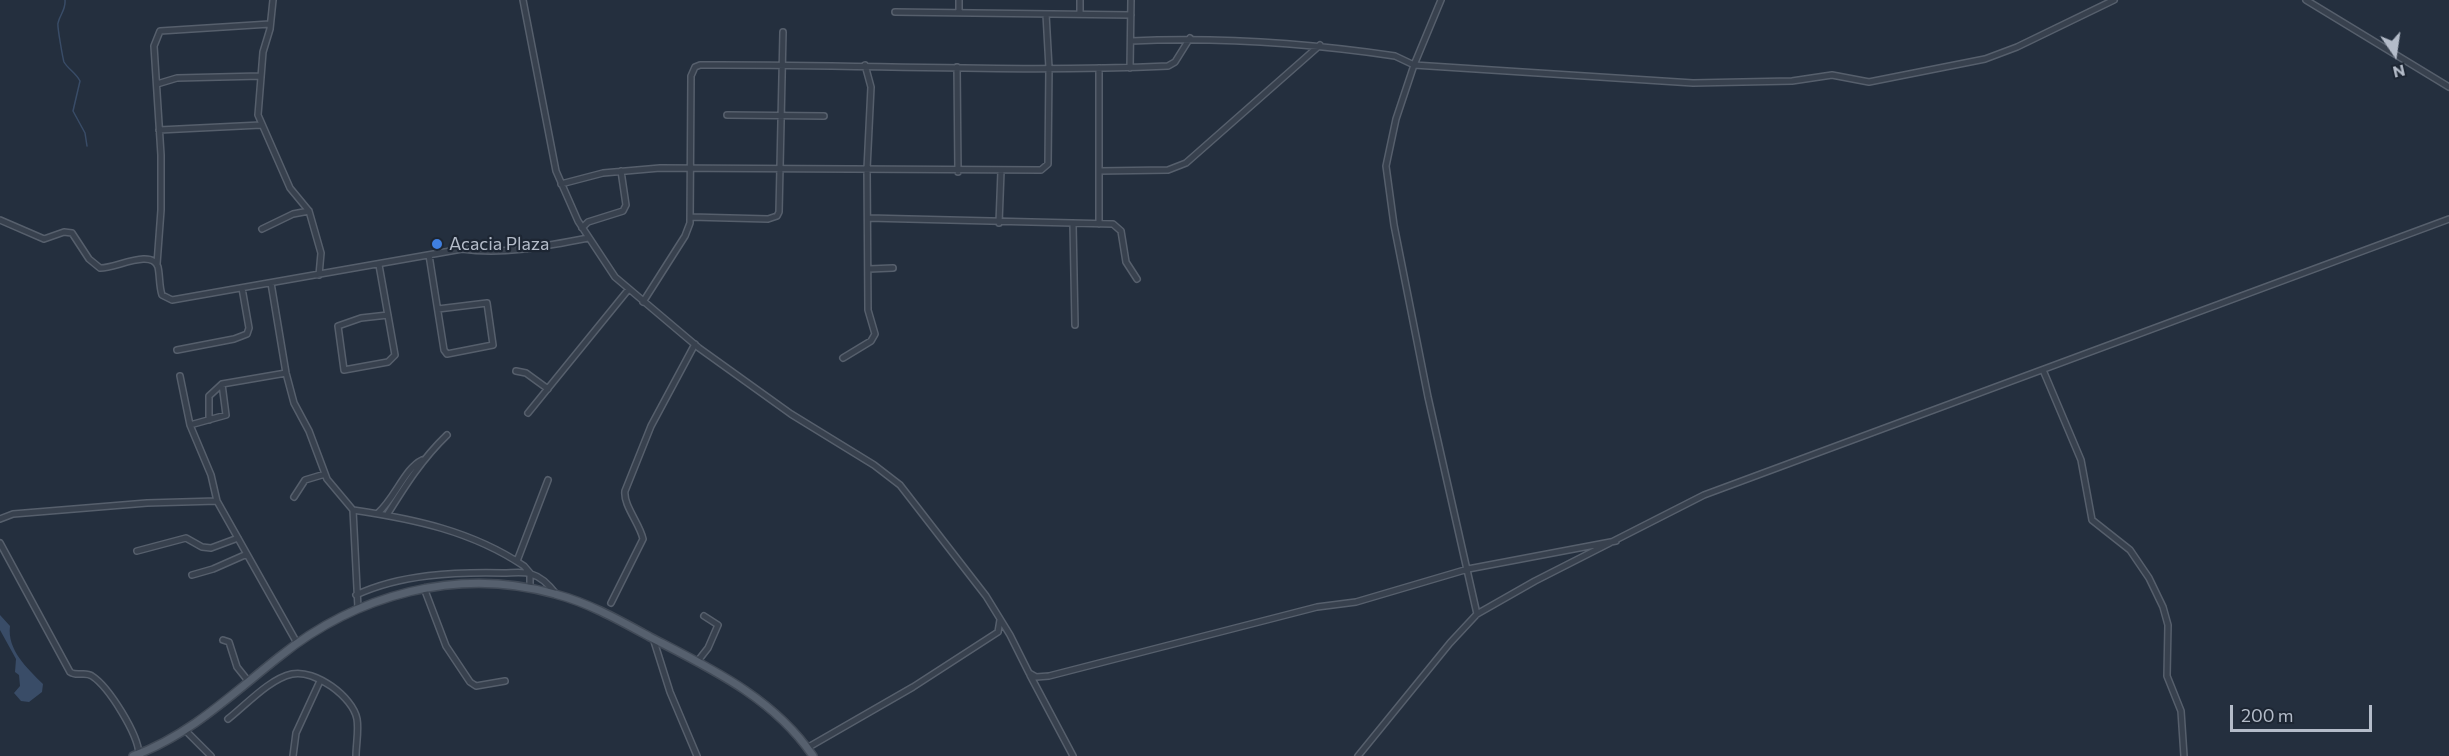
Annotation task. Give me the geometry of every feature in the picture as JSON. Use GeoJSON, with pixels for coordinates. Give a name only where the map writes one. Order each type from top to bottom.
{"type":"FeatureCollection","features":[{"type":"Feature","properties":{"kind":"main road"},"geometry":{"type":"LineString","coordinates":[[136,755],[186,731],[297,643],[332,620],[392,595],[424,588],[465,584],[530,588],[556,594],[598,609],[752,693],[813,756]]}},
{"type":"Feature","properties":{"kind":"street"},"geometry":{"type":"LineString","coordinates":[[273,0],[263,52],[258,115],[290,188],[309,211],[321,253],[319,275]]}},
{"type":"Feature","properties":{"kind":"street"},"geometry":{"type":"LineString","coordinates":[[523,0],[549,138],[561,184],[568,204],[615,277],[695,344],[791,414],[874,465],[900,485],[964,565],[1001,620],[1073,756]]}},
{"type":"Feature","properties":{"kind":"street"},"geometry":{"type":"LineString","coordinates":[[959,0],[959,13]]}},
{"type":"Feature","properties":{"kind":"street"},"geometry":{"type":"LineString","coordinates":[[1080,0],[1080,14]]}},
{"type":"Feature","properties":{"kind":"street"},"geometry":{"type":"LineString","coordinates":[[1131,0],[1131,68]]}},
{"type":"Feature","properties":{"kind":"street"},"geometry":{"type":"LineString","coordinates":[[1441,0],[1414,64],[1396,119],[1386,166],[1394,225],[1428,397],[1477,614]]}},
{"type":"Feature","properties":{"kind":"street"},"geometry":{"type":"LineString","coordinates":[[1131,41],[1190,38],[1320,45],[1395,56],[1414,64],[1694,83],[1783,82],[1832,75],[1869,82],[1985,58],[2017,47],[2114,0]]}},
{"type":"Feature","properties":{"kind":"street"},"geometry":{"type":"LineString","coordinates":[[2306,0],[2449,87]]}},
{"type":"Feature","properties":{"kind":"street"},"geometry":{"type":"LineString","coordinates":[[894,12],[1131,15]]}},
{"type":"Feature","properties":{"kind":"street"},"geometry":{"type":"LineString","coordinates":[[561,184],[621,171],[692,168],[958,172],[1041,170],[1048,164],[1049,68],[1046,14]]}},
{"type":"Feature","properties":{"kind":"street"},"geometry":{"type":"LineString","coordinates":[[270,24],[160,31],[155,39],[161,210],[158,266],[162,296],[168,300],[462,249],[487,252],[516,251],[588,238]]}},
{"type":"Feature","properties":{"kind":"street"},"geometry":{"type":"LineString","coordinates":[[691,217],[773,218],[779,212],[783,32]]}},
{"type":"Feature","properties":{"kind":"street"},"geometry":{"type":"LineString","coordinates":[[643,302],[685,236],[691,217],[691,76],[695,67],[700,65],[781,64],[1049,68],[1168,66],[1175,62],[1190,38]]}},
{"type":"Feature","properties":{"kind":"street"},"geometry":{"type":"LineString","coordinates":[[1099,171],[1168,170],[1186,163],[1320,45]]}},
{"type":"Feature","properties":{"kind":"street"},"geometry":{"type":"LineString","coordinates":[[843,358],[872,341],[875,334],[868,310],[867,169],[871,87],[865,65]]}},
{"type":"Feature","properties":{"kind":"street"},"geometry":{"type":"LineString","coordinates":[[957,67],[958,172]]}},
{"type":"Feature","properties":{"kind":"street"},"geometry":{"type":"LineString","coordinates":[[1099,68],[1099,224]]}},
{"type":"Feature","properties":{"kind":"street"},"geometry":{"type":"LineString","coordinates":[[157,84],[171,79],[261,76]]}},
{"type":"Feature","properties":{"kind":"street"},"geometry":{"type":"LineString","coordinates":[[727,115],[824,116]]}},
{"type":"Feature","properties":{"kind":"street"},"geometry":{"type":"LineString","coordinates":[[159,130],[261,125]]}},
{"type":"Feature","properties":{"kind":"street"},"geometry":{"type":"LineString","coordinates":[[582,228],[588,222],[623,211],[626,206],[621,171]]}},
{"type":"Feature","properties":{"kind":"street"},"geometry":{"type":"LineString","coordinates":[[999,223],[1001,171]]}},
{"type":"Feature","properties":{"kind":"street"},"geometry":{"type":"LineString","coordinates":[[262,229],[293,214],[309,211]]}},
{"type":"Feature","properties":{"kind":"street"},"geometry":{"type":"LineString","coordinates":[[868,218],[1099,224],[1118,227],[1126,262],[1137,279]]}},
{"type":"Feature","properties":{"kind":"street"},"geometry":{"type":"LineString","coordinates":[[1358,756],[1450,643],[1477,614],[1535,581],[1713,491],[2449,219]]}},
{"type":"Feature","properties":{"kind":"street"},"geometry":{"type":"LineString","coordinates":[[0,220],[44,239],[64,232],[72,233],[89,259],[100,268],[119,266],[138,258],[152,261],[158,266]]}},
{"type":"Feature","properties":{"kind":"street"},"geometry":{"type":"LineString","coordinates":[[1073,224],[1075,325]]}},
{"type":"Feature","properties":{"kind":"street"},"geometry":{"type":"LineString","coordinates":[[429,255],[438,309],[447,354],[493,345],[488,303],[438,309]]}},
{"type":"Feature","properties":{"kind":"street"},"geometry":{"type":"LineString","coordinates":[[379,265],[388,315],[395,355],[388,362],[344,370],[338,326],[361,318],[388,315]]}},
{"type":"Feature","properties":{"kind":"street"},"geometry":{"type":"LineString","coordinates":[[869,269],[893,268]]}},
{"type":"Feature","properties":{"kind":"street"},"geometry":{"type":"LineString","coordinates":[[271,283],[286,373],[294,403],[309,431],[325,474],[353,510],[358,608]]}},
{"type":"Feature","properties":{"kind":"street"},"geometry":{"type":"LineString","coordinates":[[177,350],[234,339],[247,334],[249,328],[242,288]]}},
{"type":"Feature","properties":{"kind":"street"},"geometry":{"type":"LineString","coordinates":[[528,413],[628,290]]}},
{"type":"Feature","properties":{"kind":"street"},"geometry":{"type":"LineString","coordinates":[[611,603],[643,539],[638,522],[624,497],[625,491],[651,426],[695,344]]}},
{"type":"Feature","properties":{"kind":"street"},"geometry":{"type":"LineString","coordinates":[[2043,370],[2081,460],[2092,520],[2130,550],[2149,578],[2163,607],[2168,625],[2166,669],[2181,711],[2184,756]]}},
{"type":"Feature","properties":{"kind":"street"},"geometry":{"type":"LineString","coordinates":[[516,371],[526,373],[548,389]]}},
{"type":"Feature","properties":{"kind":"street"},"geometry":{"type":"LineString","coordinates":[[209,420],[209,396],[222,384],[286,373]]}},
{"type":"Feature","properties":{"kind":"street"},"geometry":{"type":"LineString","coordinates":[[180,376],[190,425],[211,475],[217,501],[297,643]]}},
{"type":"Feature","properties":{"kind":"street"},"geometry":{"type":"LineString","coordinates":[[190,425],[223,417],[227,413],[222,384]]}},
{"type":"Feature","properties":{"kind":"street"},"geometry":{"type":"LineString","coordinates":[[387,515],[424,459],[447,435]]}},
{"type":"Feature","properties":{"kind":"street"},"geometry":{"type":"LineString","coordinates":[[378,513],[390,502],[412,465],[424,459]]}},
{"type":"Feature","properties":{"kind":"street"},"geometry":{"type":"LineString","coordinates":[[294,498],[305,480],[325,474]]}},
{"type":"Feature","properties":{"kind":"street"},"geometry":{"type":"LineString","coordinates":[[517,561],[548,480]]}},
{"type":"Feature","properties":{"kind":"street"},"geometry":{"type":"LineString","coordinates":[[0,519],[13,514],[147,503],[217,501]]}},
{"type":"Feature","properties":{"kind":"street"},"geometry":{"type":"LineString","coordinates":[[353,510],[448,528],[517,561],[530,573],[547,583],[556,594]]}},
{"type":"Feature","properties":{"kind":"street"},"geometry":{"type":"LineString","coordinates":[[137,551],[186,538],[202,547],[211,548],[238,537]]}},
{"type":"Feature","properties":{"kind":"street"},"geometry":{"type":"LineString","coordinates":[[1029,673],[1035,676],[1049,676],[1295,612],[1356,602],[1468,569],[1616,541]]}},
{"type":"Feature","properties":{"kind":"street"},"geometry":{"type":"LineString","coordinates":[[0,543],[70,672],[92,676],[103,688],[131,728],[136,755]]}},
{"type":"Feature","properties":{"kind":"street"},"geometry":{"type":"LineString","coordinates":[[192,575],[213,569],[247,554]]}},
{"type":"Feature","properties":{"kind":"street"},"geometry":{"type":"LineString","coordinates":[[356,595],[370,588],[439,574],[530,573]]}},
{"type":"Feature","properties":{"kind":"street"},"geometry":{"type":"LineString","coordinates":[[530,573],[530,588]]}},
{"type":"Feature","properties":{"kind":"street"},"geometry":{"type":"LineString","coordinates":[[424,588],[446,646],[470,682],[476,686],[505,681]]}},
{"type":"Feature","properties":{"kind":"street"},"geometry":{"type":"LineString","coordinates":[[697,662],[708,648],[718,625],[704,616]]}},
{"type":"Feature","properties":{"kind":"street"},"geometry":{"type":"LineString","coordinates":[[807,748],[913,687],[998,632],[1001,620]]}},
{"type":"Feature","properties":{"kind":"street"},"geometry":{"type":"LineString","coordinates":[[998,632],[1010,635]]}},
{"type":"Feature","properties":{"kind":"street"},"geometry":{"type":"LineString","coordinates":[[653,638],[670,692],[697,756]]}},
{"type":"Feature","properties":{"kind":"street"},"geometry":{"type":"LineString","coordinates":[[223,640],[229,642],[237,667],[249,682]]}},
{"type":"Feature","properties":{"kind":"street"},"geometry":{"type":"LineString","coordinates":[[228,719],[289,675],[300,674],[320,681],[342,695],[354,711],[358,728],[356,756]]}},
{"type":"Feature","properties":{"kind":"street"},"geometry":{"type":"LineString","coordinates":[[293,756],[296,733],[320,681]]}},
{"type":"Feature","properties":{"kind":"street"},"geometry":{"type":"LineString","coordinates":[[186,731],[211,756]]}},
{"type":"Feature","properties":{"kind":"water"},"geometry":{"type":"Polygon","coordinates":[[[0,615],[10,626],[12,643],[19,658],[43,684],[42,692],[29,702],[21,701],[14,693],[20,686],[19,675],[15,672],[16,659],[0,630],[0,615]]]}},
{"type":"Feature","properties":{"kind":"waterway"},"geometry":{"type":"LineString","coordinates":[[65,0],[65,7],[58,23],[59,36],[64,62],[80,81],[73,111],[85,133],[87,146]]}},
{"type":"Feature","properties":{"kind":"place","name":"Acacia Plaza"},"geometry":{"type":"Point","coordinates":[437,244]}}]}
